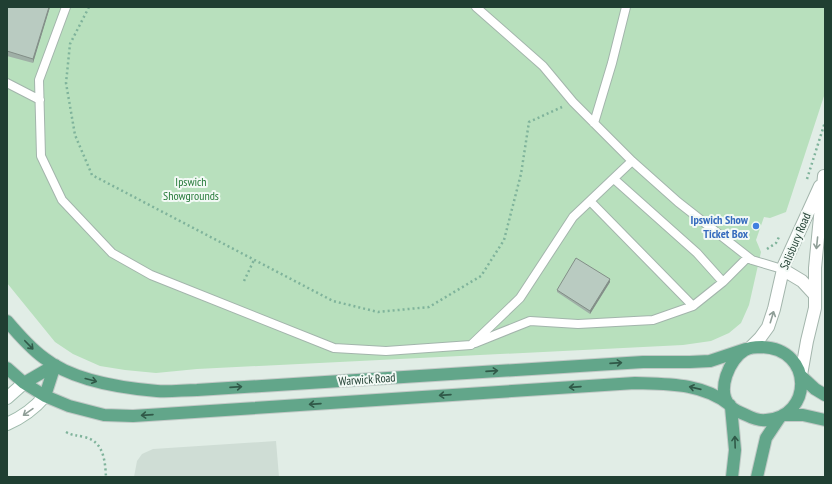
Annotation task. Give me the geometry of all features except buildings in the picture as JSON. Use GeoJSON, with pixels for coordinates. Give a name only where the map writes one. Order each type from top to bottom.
{"type":"FeatureCollection","features":[{"type":"Feature","properties":{"kind":"main road","name":"Warwick Road"},"geometry":{"type":"LineString","coordinates":[[7,321],[33,349],[44,359],[55,365],[87,379],[125,387],[159,391],[197,390],[642,362],[700,362],[718,359],[748,349]]}},
{"type":"Feature","properties":{"kind":"main road"},"geometry":{"type":"LineString","coordinates":[[732,477],[735,450],[731,406],[725,392],[727,372],[734,360],[748,349],[767,347],[782,351],[794,361],[801,375],[815,389],[825,395]]}},
{"type":"Feature","properties":{"kind":"main road"},"geometry":{"type":"LineString","coordinates":[[24,383],[55,365]]}},
{"type":"Feature","properties":{"kind":"main road"},"geometry":{"type":"LineString","coordinates":[[45,396],[55,365]]}},
{"type":"Feature","properties":{"kind":"main road","name":"Warwick Road"},"geometry":{"type":"LineString","coordinates":[[7,368],[24,383],[45,396],[69,406],[104,415],[133,416],[635,383],[694,387],[711,393],[731,406]]}},
{"type":"Feature","properties":{"kind":"main road"},"geometry":{"type":"LineString","coordinates":[[757,477],[766,438],[781,416],[792,408],[797,400],[801,390],[801,375]]}},
{"type":"Feature","properties":{"kind":"main road"},"geometry":{"type":"LineString","coordinates":[[731,406],[743,414],[756,419],[766,420],[781,416],[802,415],[825,420]]}},
{"type":"Feature","properties":{"kind":"street","name":"Salisbury Road"},"geometry":{"type":"LineString","coordinates":[[748,349],[764,333],[770,323],[782,270],[789,251],[825,175]]}},
{"type":"Feature","properties":{"kind":"street","name":"Salisbury Road"},"geometry":{"type":"LineString","coordinates":[[801,375],[807,341],[815,312],[815,268],[825,175]]}},
{"type":"Feature","properties":{"kind":"street"},"geometry":{"type":"LineString","coordinates":[[782,270],[802,280],[814,294]]}},
{"type":"Feature","properties":{"kind":"street"},"geometry":{"type":"LineString","coordinates":[[7,398],[24,383]]}},
{"type":"Feature","properties":{"kind":"street"},"geometry":{"type":"LineString","coordinates":[[7,424],[32,410],[45,396]]}},
{"type":"Feature","properties":{"kind":"lane"},"geometry":{"type":"LineString","coordinates":[[66,7],[40,80],[41,156],[62,200],[112,253],[151,275],[334,348],[386,352],[471,344],[530,321],[578,324],[653,320],[693,306],[723,282],[748,257]]}},
{"type":"Feature","properties":{"kind":"lane"},"geometry":{"type":"LineString","coordinates":[[476,7],[543,66],[573,102],[632,161],[693,214],[748,257],[759,263],[782,270]]}},
{"type":"Feature","properties":{"kind":"lane"},"geometry":{"type":"LineString","coordinates":[[594,123],[626,7]]}},
{"type":"Feature","properties":{"kind":"lane"},"geometry":{"type":"LineString","coordinates":[[7,83],[40,100]]}},
{"type":"Feature","properties":{"kind":"lane"},"geometry":{"type":"LineString","coordinates":[[471,344],[520,298],[573,217],[632,161]]}},
{"type":"Feature","properties":{"kind":"lane"},"geometry":{"type":"LineString","coordinates":[[614,179],[697,254],[723,282]]}},
{"type":"Feature","properties":{"kind":"lane"},"geometry":{"type":"LineString","coordinates":[[590,201],[693,306]]}},
{"type":"Feature","properties":{"kind":"path"},"geometry":{"type":"LineString","coordinates":[[89,7],[70,44],[66,83],[75,135],[92,175],[333,301],[378,312],[428,307],[481,276],[504,240],[521,174],[529,122],[573,102]]}},
{"type":"Feature","properties":{"kind":"path"},"geometry":{"type":"LineString","coordinates":[[807,180],[825,122]]}},
{"type":"Feature","properties":{"kind":"path"},"geometry":{"type":"LineString","coordinates":[[767,249],[776,243],[783,231]]}},
{"type":"Feature","properties":{"kind":"path"},"geometry":{"type":"LineString","coordinates":[[244,281],[254,260]]}},
{"type":"Feature","properties":{"kind":"path"},"geometry":{"type":"LineString","coordinates":[[66,432],[72,436],[85,437],[98,445],[103,452],[106,477]]}},
{"type":"Feature","properties":{"kind":"shaded area"},"geometry":{"type":"Polygon","coordinates":[[[276,441],[279,477],[134,477],[137,461],[142,454],[153,449],[276,441]]]}},
{"type":"Feature","properties":{"kind":"green space","name":"Ipswich Showgrounds"},"geometry":{"type":"Polygon","coordinates":[[[7,7],[825,7],[825,93],[786,212],[770,218],[764,217],[756,240],[761,252],[749,305],[741,323],[729,333],[711,341],[683,345],[197,369],[156,373],[125,370],[100,366],[73,354],[55,342],[7,283],[7,7]]]}},
{"type":"Feature","properties":{"kind":"place","name":"Ipswich Show Ticket Box"},"geometry":{"type":"Point","coordinates":[756,226]}}]}
